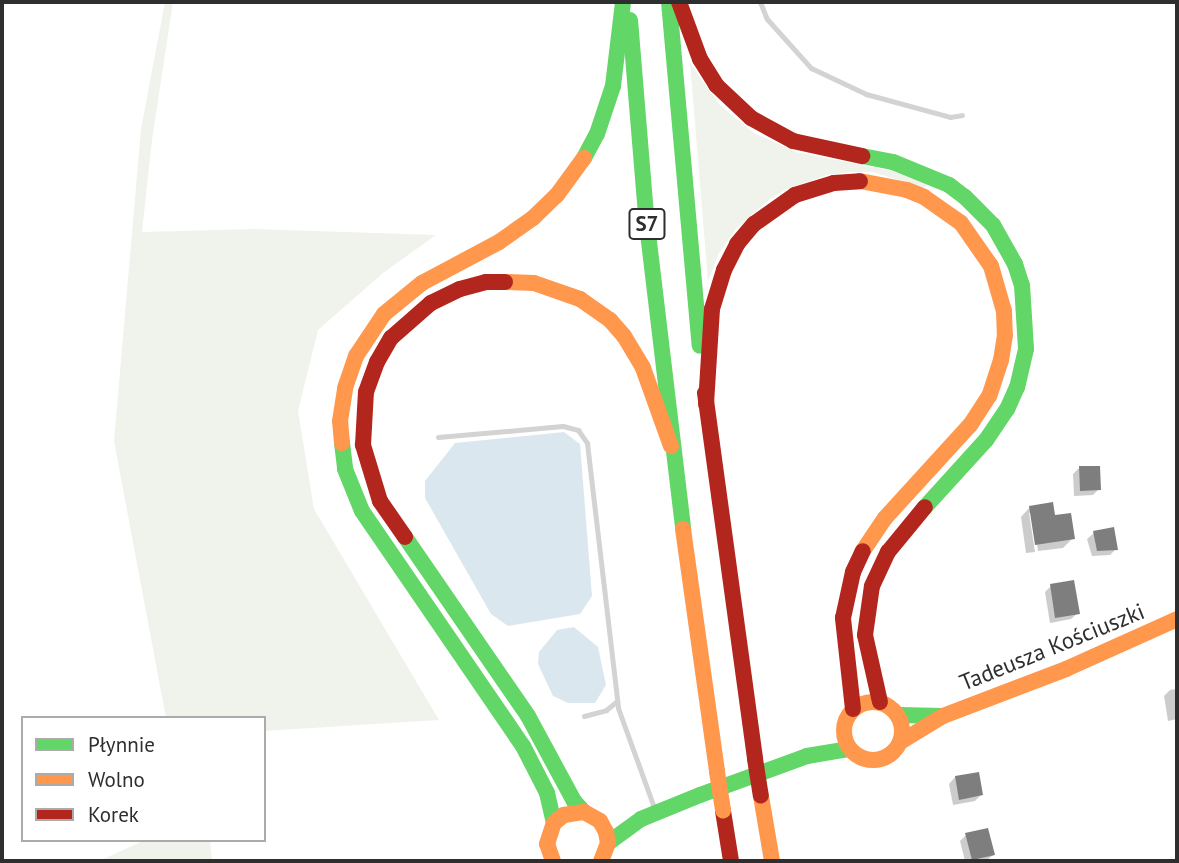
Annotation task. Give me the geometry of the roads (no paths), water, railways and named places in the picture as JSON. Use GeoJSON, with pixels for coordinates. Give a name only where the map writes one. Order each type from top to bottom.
{"type":"FeatureCollection","features":[{"type":"Feature","properties":{"kind":"main road"},"geometry":{"type":"LineString","coordinates":[[546,857],[554,823],[547,793],[516,736],[362,511],[345,469],[340,421],[345,388],[356,356],[384,314],[422,283],[499,242],[533,218],[580,167],[597,134],[613,86],[622,2]]}},
{"type":"Feature","properties":{"kind":"main road","name":"S7"},"geometry":{"type":"LineString","coordinates":[[629,2],[647,225],[671,446],[731,861]]}},
{"type":"Feature","properties":{"kind":"main road","name":"S7"},"geometry":{"type":"LineString","coordinates":[[669,2],[683,184],[706,404],[755,759],[772,861]]}},
{"type":"Feature","properties":{"kind":"main road"},"geometry":{"type":"LineString","coordinates":[[679,2],[700,60],[716,85],[751,118],[793,141],[893,162],[949,186],[965,197],[993,226],[1015,264],[1022,285],[1027,327],[1026,349],[1017,387],[1007,409],[986,440],[901,534],[888,552],[872,586],[865,635],[880,702]]}},
{"type":"Feature","properties":{"kind":"main road"},"geometry":{"type":"LineString","coordinates":[[706,404],[712,309],[724,270],[737,244],[754,224],[795,195],[834,183],[860,181],[906,190],[924,197],[961,223],[991,266],[1004,311],[1005,335],[1001,360],[989,396],[970,425],[879,526],[853,572],[843,618],[853,709]]}},
{"type":"Feature","properties":{"kind":"main road"},"geometry":{"type":"LineString","coordinates":[[649,816],[600,821],[584,812],[574,801],[528,716],[380,501],[363,445],[366,392],[377,362],[391,338],[431,303],[460,289],[486,282],[534,283],[580,299],[610,320],[624,336],[643,368],[671,446]]}},
{"type":"Feature","properties":{"kind":"main road","name":"Tadeusza Kościuszki"},"geometry":{"type":"LineString","coordinates":[[902,741],[943,716],[1066,668],[1177,619]]}},
{"type":"Feature","properties":{"kind":"main road"},"geometry":{"type":"LineString","coordinates":[[880,702],[899,715],[902,741],[892,754],[878,760],[862,759],[846,741],[846,720],[853,709],[862,704],[880,702]]}},
{"type":"Feature","properties":{"kind":"main road","name":"Tadeusza Kościuszki"},"geometry":{"type":"LineString","coordinates":[[899,715],[943,716]]}},
{"type":"Feature","properties":{"kind":"main road"},"geometry":{"type":"LineString","coordinates":[[601,861],[608,844],[649,816],[846,741]]}},
{"type":"Feature","properties":{"kind":"main road"},"geometry":{"type":"LineString","coordinates":[[554,823],[564,815],[584,812]]}},
{"type":"Feature","properties":{"kind":"main road"},"geometry":{"type":"LineString","coordinates":[[600,821],[608,844]]}},
{"type":"Feature","properties":{"kind":"lane"},"geometry":{"type":"LineString","coordinates":[[760,2],[767,19],[811,68],[866,94],[950,117],[962,115]]}},
{"type":"Feature","properties":{"kind":"lane"},"geometry":{"type":"LineString","coordinates":[[438,437],[563,426],[578,430],[587,443],[617,701],[649,816]]}},
{"type":"Feature","properties":{"kind":"lane"},"geometry":{"type":"LineString","coordinates":[[584,716],[606,710],[617,701]]}}]}
